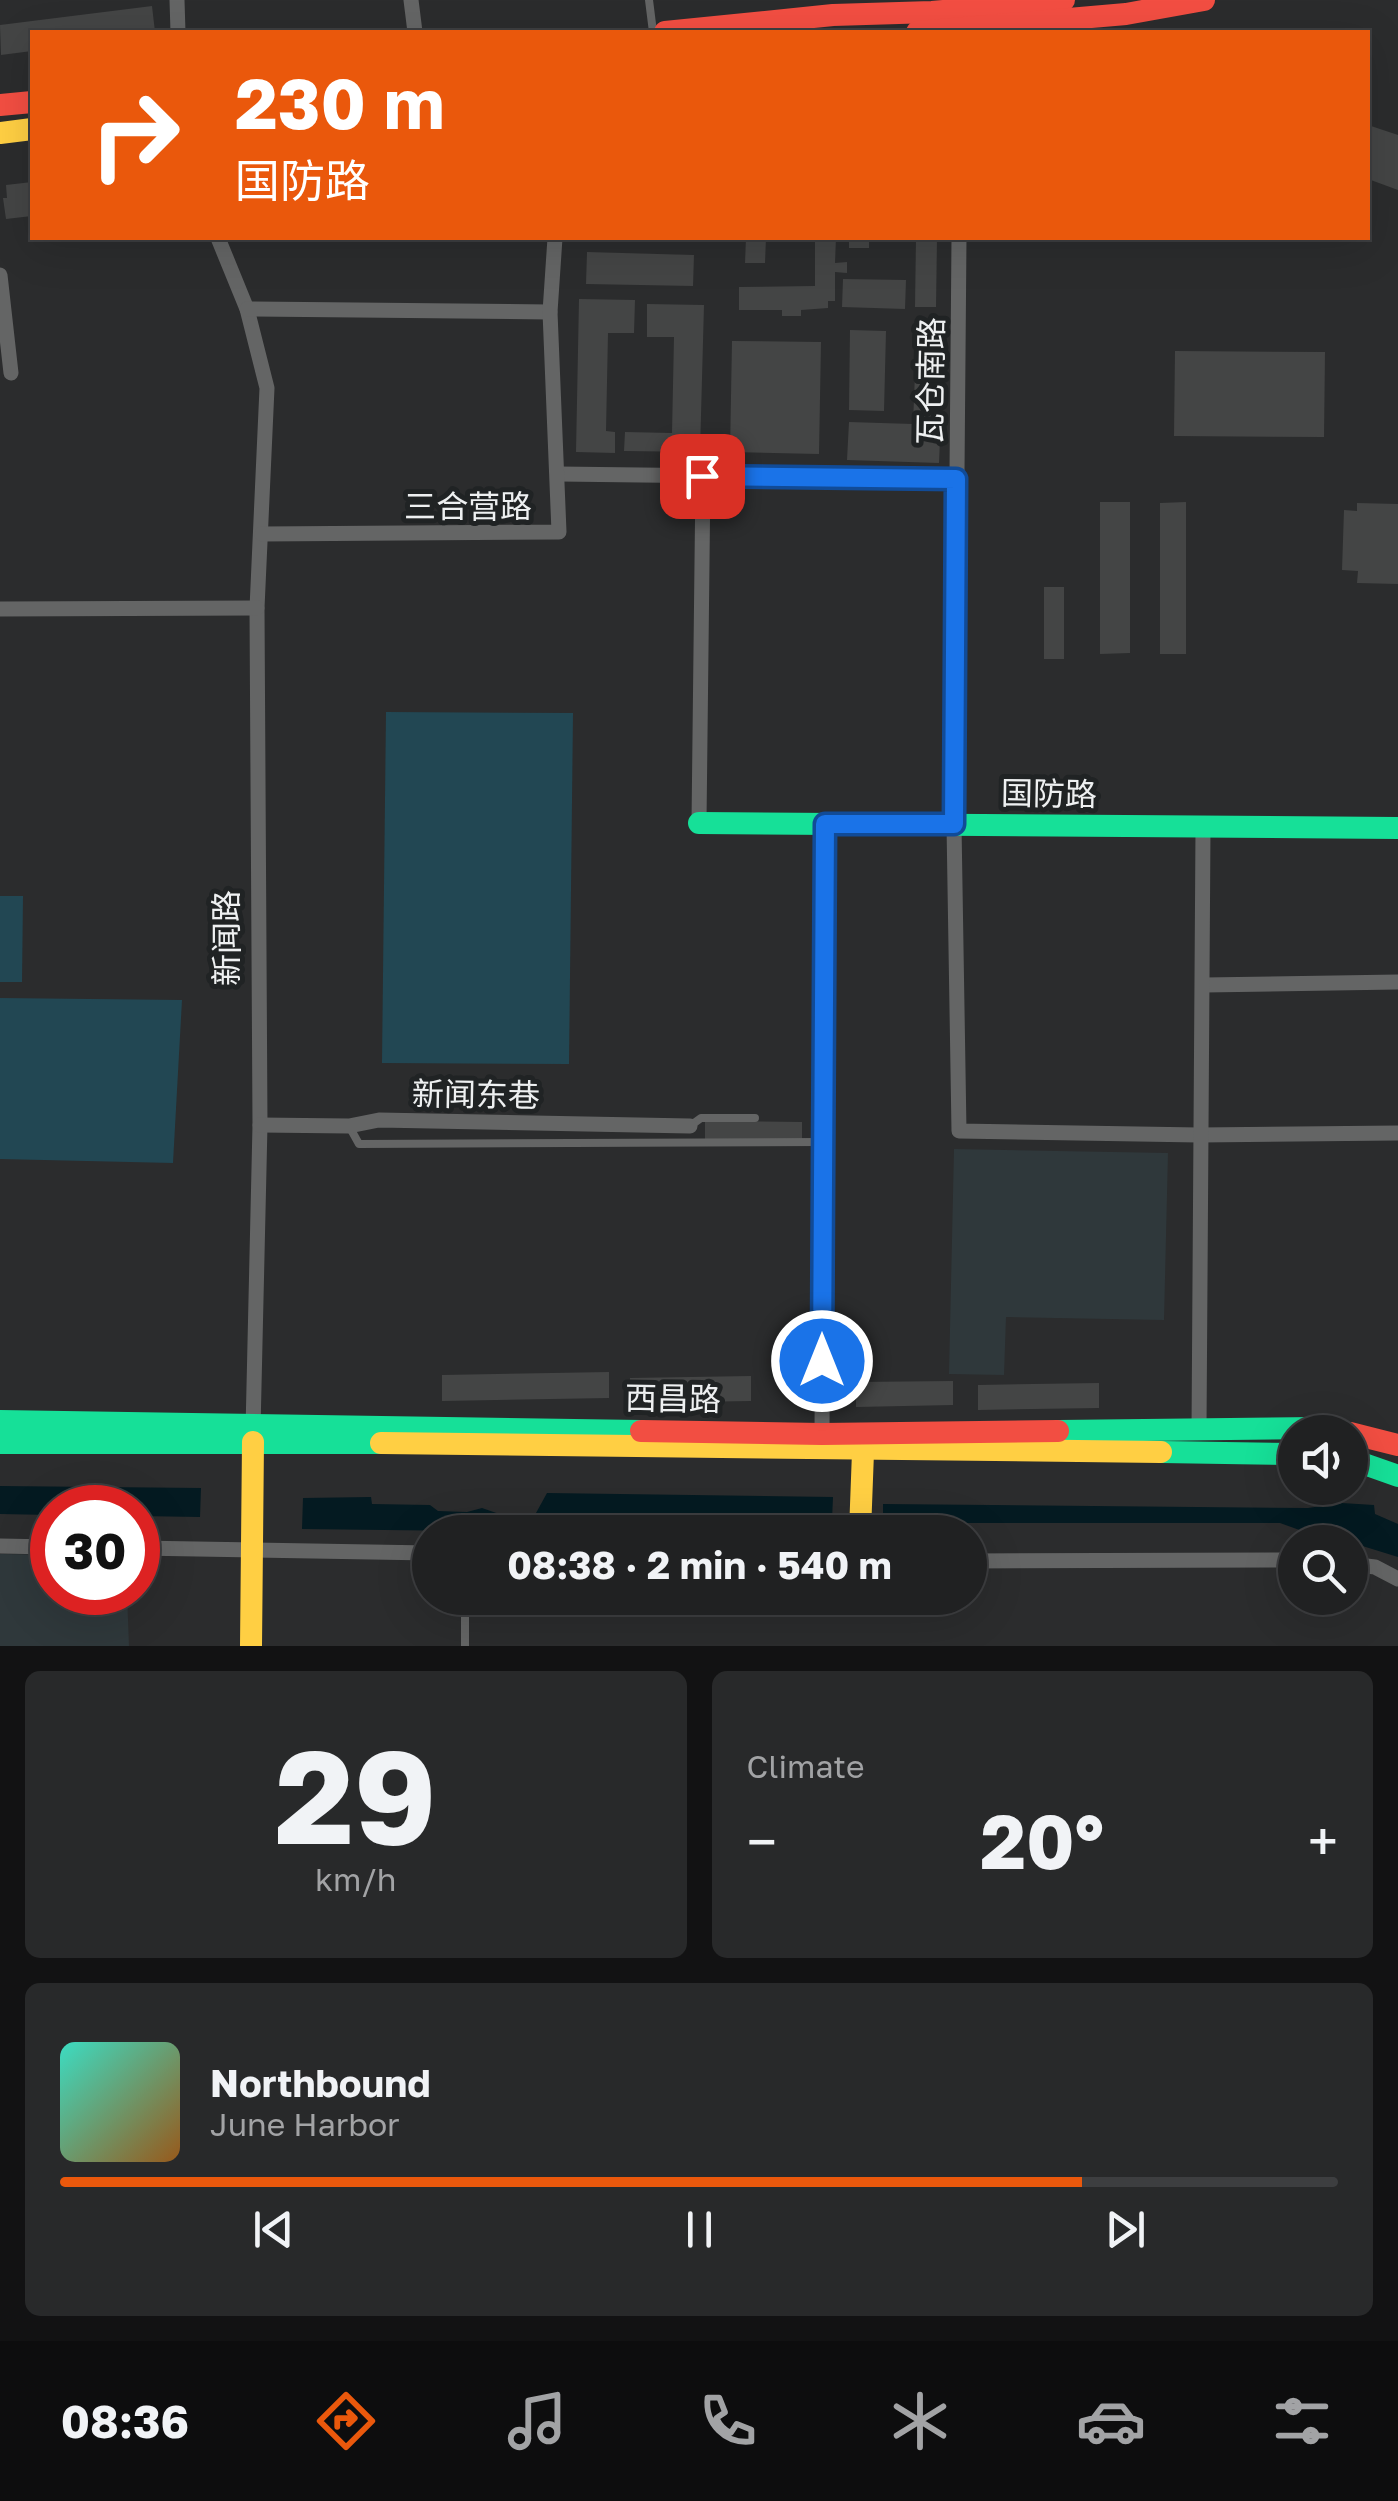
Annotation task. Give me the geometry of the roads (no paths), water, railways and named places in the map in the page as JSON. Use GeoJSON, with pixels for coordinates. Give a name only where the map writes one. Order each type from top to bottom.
{"type":"FeatureCollection","features":[{"type":"Feature","properties":{"kind":"main road"},"geometry":{"type":"LineString","coordinates":[[749,24],[775,0]]}},
{"type":"Feature","properties":{"kind":"main road"},"geometry":{"type":"LineString","coordinates":[[820,0],[844,15]]}},
{"type":"Feature","properties":{"kind":"main road"},"geometry":{"type":"LineString","coordinates":[[685,30],[1064,0]]}},
{"type":"Feature","properties":{"kind":"main road"},"geometry":{"type":"LineString","coordinates":[[956,30],[1126,14],[1204,0]]}},
{"type":"Feature","properties":{"kind":"main road"},"geometry":{"type":"LineString","coordinates":[[0,104],[30,102]]}},
{"type":"Feature","properties":{"kind":"main road"},"geometry":{"type":"LineString","coordinates":[[0,132],[30,129]]}},
{"type":"Feature","properties":{"kind":"main road","name":"国防路"},"geometry":{"type":"LineString","coordinates":[[699,823],[1398,828]]}},
{"type":"Feature","properties":{"kind":"main road","name":"西昌路"},"geometry":{"type":"LineString","coordinates":[[0,1421],[863,1452],[1278,1454]]}},
{"type":"Feature","properties":{"kind":"main road","name":"西昌路"},"geometry":{"type":"LineString","coordinates":[[0,1443],[253,1433],[822,1434],[1278,1429]]}},
{"type":"Feature","properties":{"kind":"main road","name":"新闻路"},"geometry":{"type":"LineString","coordinates":[[251,1646],[253,1433]]}},
{"type":"Feature","properties":{"kind":"main road","name":"西昌路"},"geometry":{"type":"LineString","coordinates":[[1368,1438],[1398,1445]]}},
{"type":"Feature","properties":{"kind":"main road"},"geometry":{"type":"LineString","coordinates":[[861,1515],[863,1452]]}},
{"type":"Feature","properties":{"kind":"main road"},"geometry":{"type":"LineString","coordinates":[[1368,1465],[1398,1476]]}},
{"type":"Feature","properties":{"kind":"street"},"geometry":{"type":"LineString","coordinates":[[177,0],[178,30]]}},
{"type":"Feature","properties":{"kind":"street"},"geometry":{"type":"LineString","coordinates":[[411,0],[414,30]]}},
{"type":"Feature","properties":{"kind":"street","name":"新闻路"},"geometry":{"type":"LineString","coordinates":[[219,240],[248,309],[266,388],[256,608],[260,1124],[253,1433]]}},
{"type":"Feature","properties":{"kind":"street","name":"三合营路"},"geometry":{"type":"LineString","coordinates":[[262,534],[559,532],[550,312],[555,240]]}},
{"type":"Feature","properties":{"kind":"street","name":"瓦仓南路"},"geometry":{"type":"LineString","coordinates":[[959,240],[954,824],[960,1130],[1199,1135]]}},
{"type":"Feature","properties":{"kind":"street"},"geometry":{"type":"LineString","coordinates":[[0,274],[11,373]]}},
{"type":"Feature","properties":{"kind":"street"},"geometry":{"type":"LineString","coordinates":[[248,309],[550,312]]}},
{"type":"Feature","properties":{"kind":"street"},"geometry":{"type":"LineString","coordinates":[[559,474],[956,479]]}},
{"type":"Feature","properties":{"kind":"street"},"geometry":{"type":"LineString","coordinates":[[699,823],[702,476]]}},
{"type":"Feature","properties":{"kind":"street"},"geometry":{"type":"LineString","coordinates":[[0,609],[256,608]]}},
{"type":"Feature","properties":{"kind":"street"},"geometry":{"type":"LineString","coordinates":[[822,1434],[825,824]]}},
{"type":"Feature","properties":{"kind":"street"},"geometry":{"type":"LineString","coordinates":[[1200,1430],[1203,828]]}},
{"type":"Feature","properties":{"kind":"street"},"geometry":{"type":"LineString","coordinates":[[1204,986],[1398,982]]}},
{"type":"Feature","properties":{"kind":"street","name":"新闻东巷"},"geometry":{"type":"LineString","coordinates":[[260,1124],[348,1126],[379,1120],[690,1126]]}},
{"type":"Feature","properties":{"kind":"street"},"geometry":{"type":"LineString","coordinates":[[1199,1135],[1398,1133]]}},
{"type":"Feature","properties":{"kind":"street"},"geometry":{"type":"LineString","coordinates":[[0,1546],[30,1547]]}},
{"type":"Feature","properties":{"kind":"street"},"geometry":{"type":"LineString","coordinates":[[160,1548],[412,1552]]}},
{"type":"Feature","properties":{"kind":"street"},"geometry":{"type":"LineString","coordinates":[[987,1560],[1278,1560]]}},
{"type":"Feature","properties":{"kind":"street"},"geometry":{"type":"LineString","coordinates":[[1368,1566],[1398,1579]]}},
{"type":"Feature","properties":{"kind":"lane"},"geometry":{"type":"LineString","coordinates":[[649,0],[653,30]]}},
{"type":"Feature","properties":{"kind":"lane"},"geometry":{"type":"LineString","coordinates":[[690,1126],[702,1118],[755,1118]]}},
{"type":"Feature","properties":{"kind":"lane"},"geometry":{"type":"LineString","coordinates":[[348,1126],[359,1144],[822,1142]]}},
{"type":"Feature","properties":{"kind":"lane"},"geometry":{"type":"LineString","coordinates":[[465,1615],[466,1646]]}}]}
